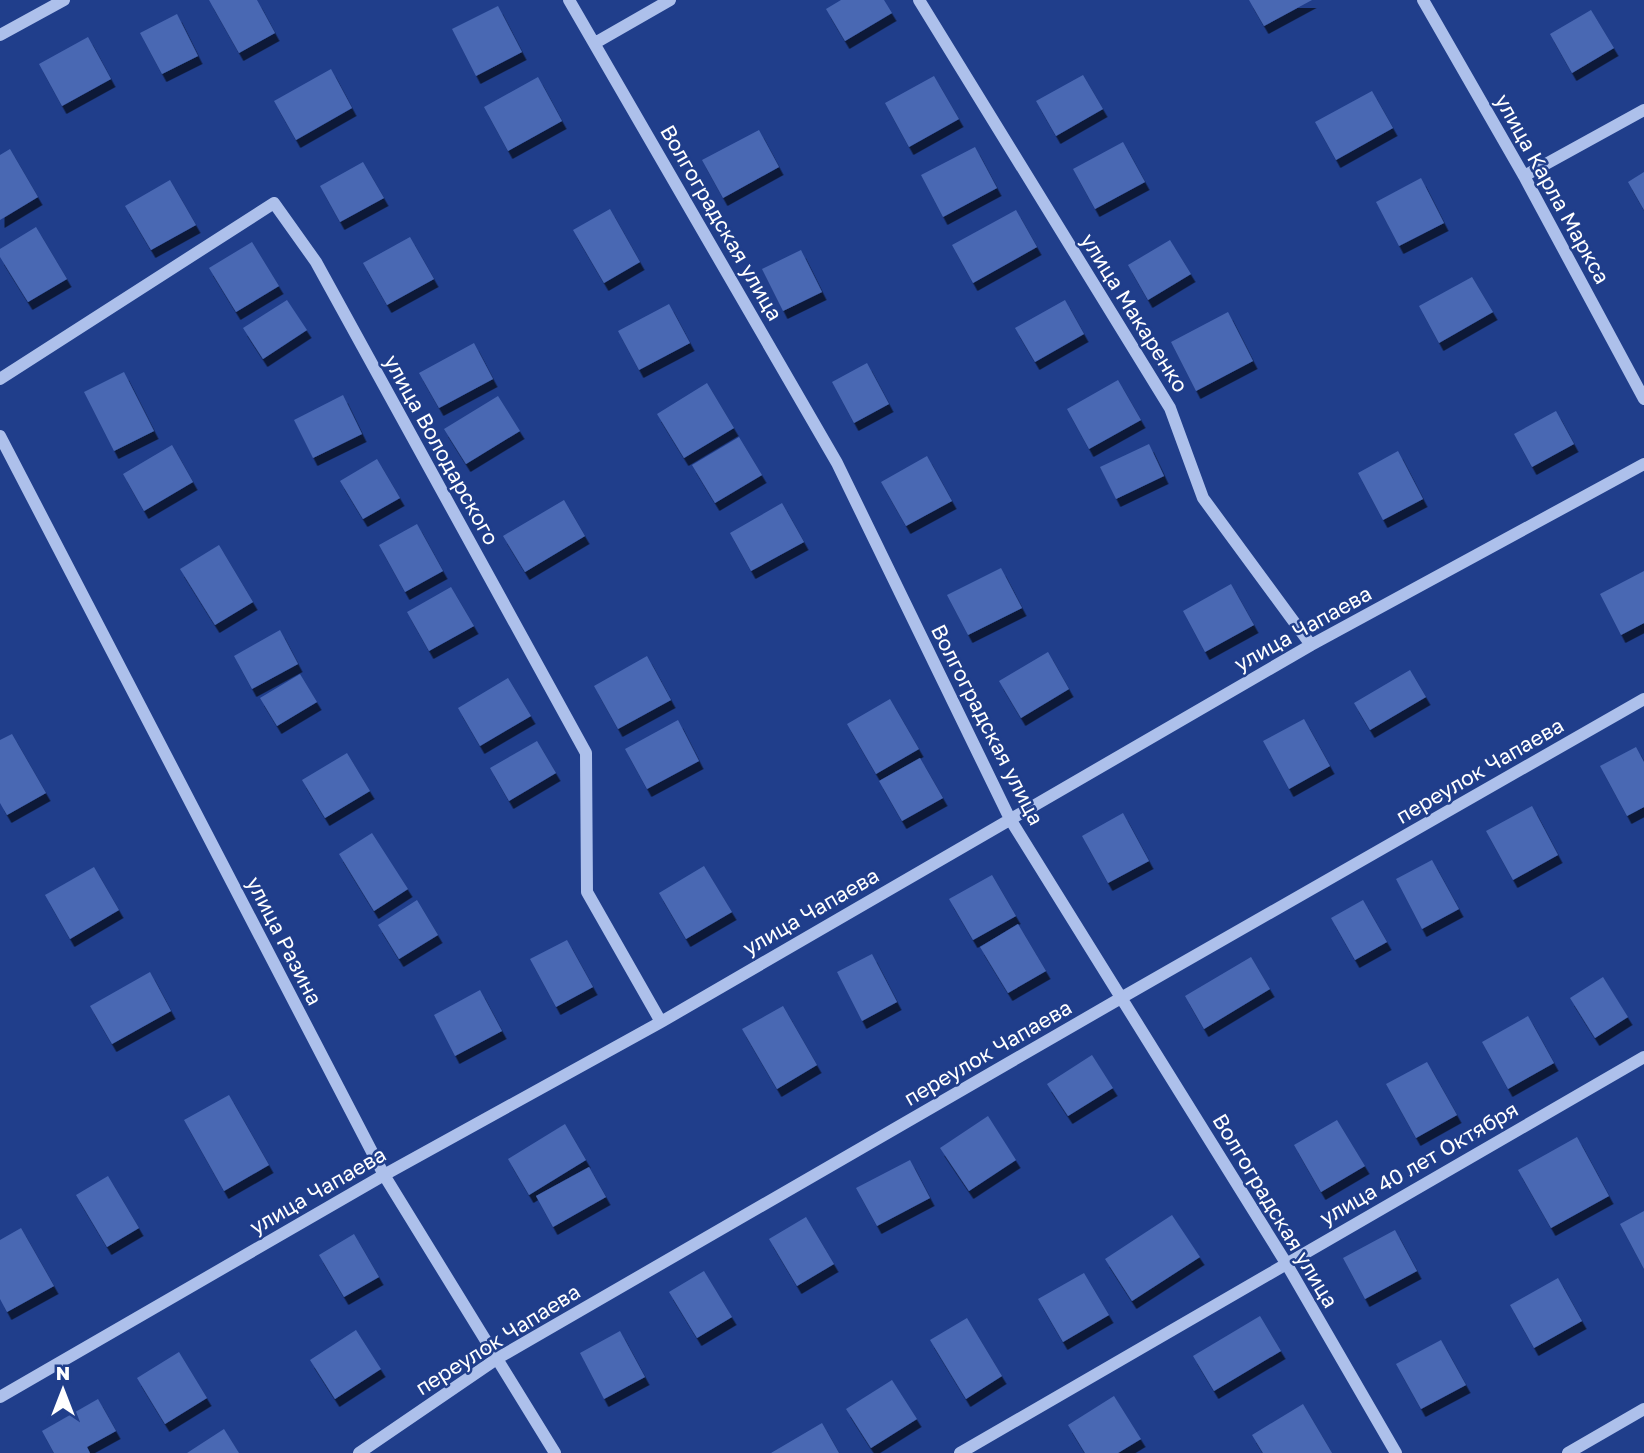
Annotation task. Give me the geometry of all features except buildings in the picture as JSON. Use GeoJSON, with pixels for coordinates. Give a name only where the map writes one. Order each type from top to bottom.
{"type":"FeatureCollection","features":[{"type":"Feature","properties":{"kind":"street"},"geometry":{"type":"LineString","coordinates":[[0,35],[64,0]]}},
{"type":"Feature","properties":{"kind":"street","name":"Волгоградская улица"},"geometry":{"type":"LineString","coordinates":[[569,0],[837,463],[1010,819],[1286,1263],[1396,1453]]}},
{"type":"Feature","properties":{"kind":"street"},"geometry":{"type":"LineString","coordinates":[[595,43],[670,0]]}},
{"type":"Feature","properties":{"kind":"street","name":"улица Макаренко"},"geometry":{"type":"LineString","coordinates":[[919,0],[1170,408],[1203,498],[1311,645]]}},
{"type":"Feature","properties":{"kind":"street","name":"улица Карла Маркса"},"geometry":{"type":"LineString","coordinates":[[1423,0],[1524,176],[1644,399]]}},
{"type":"Feature","properties":{"kind":"street"},"geometry":{"type":"LineString","coordinates":[[1524,176],[1644,110]]}},
{"type":"Feature","properties":{"kind":"street","name":"улица Володарского"},"geometry":{"type":"LineString","coordinates":[[0,379],[274,203],[316,262],[586,752],[587,892],[661,1022]]}},
{"type":"Feature","properties":{"kind":"street","name":"улица Разина"},"geometry":{"type":"LineString","coordinates":[[0,436],[384,1175],[555,1453]]}},
{"type":"Feature","properties":{"kind":"street","name":"улица Чапаева"},"geometry":{"type":"LineString","coordinates":[[0,1397],[384,1175],[661,1022],[1311,645],[1644,464]]}},
{"type":"Feature","properties":{"kind":"street","name":"переулок Чапаева"},"geometry":{"type":"LineString","coordinates":[[359,1453],[498,1358],[1644,699]]}},
{"type":"Feature","properties":{"kind":"street","name":"улица 40 лет Октября"},"geometry":{"type":"LineString","coordinates":[[960,1453],[1644,1057]]}},
{"type":"Feature","properties":{"kind":"street"},"geometry":{"type":"LineString","coordinates":[[1568,1453],[1644,1409]]}}]}
